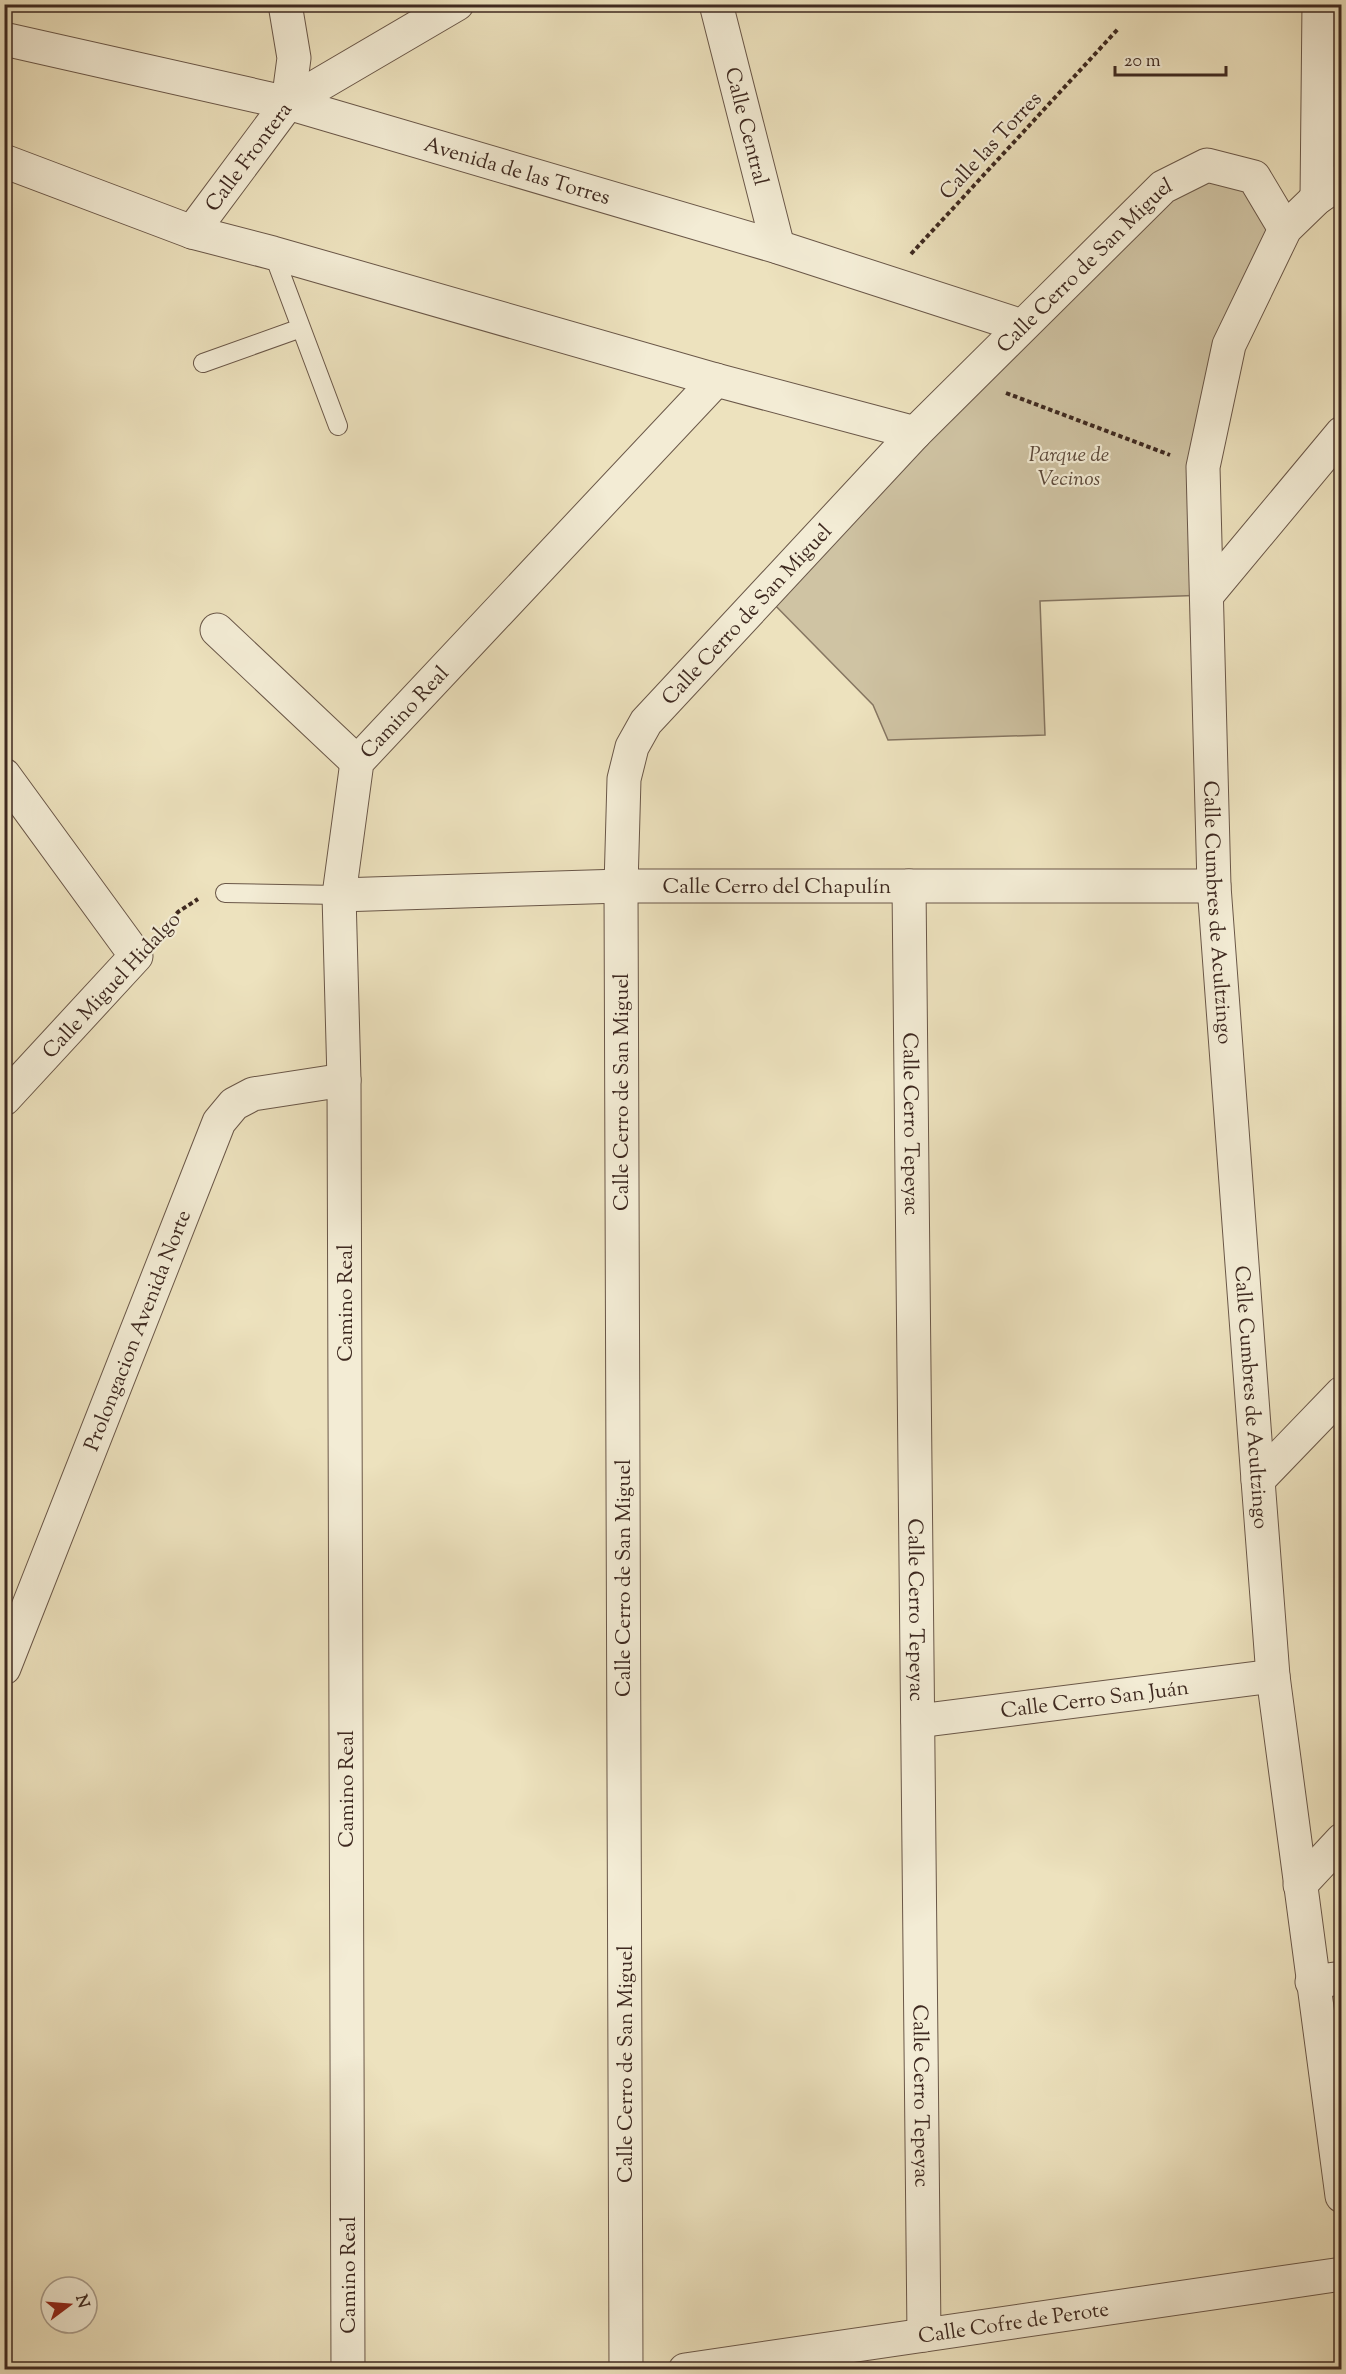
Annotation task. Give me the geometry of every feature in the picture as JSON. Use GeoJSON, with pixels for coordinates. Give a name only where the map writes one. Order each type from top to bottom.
{"type":"FeatureCollection","features":[{"type":"Feature","properties":{"kind":"street","name":"Calle Frontera"},"geometry":{"type":"LineString","coordinates":[[192,232],[288,103],[294,58],[285,4]]}},
{"type":"Feature","properties":{"kind":"street"},"geometry":{"type":"LineString","coordinates":[[288,103],[457,4]]}},
{"type":"Feature","properties":{"kind":"street","name":"Calle Central"},"geometry":{"type":"LineString","coordinates":[[716,4],[778,247]]}},
{"type":"Feature","properties":{"kind":"street"},"geometry":{"type":"LineString","coordinates":[[1285,229],[1329,190],[1319,4]]}},
{"type":"Feature","properties":{"kind":"street","name":"Avenida de las Torres"},"geometry":{"type":"LineString","coordinates":[[4,39],[288,103],[778,247],[1022,326]]}},
{"type":"Feature","properties":{"kind":"street"},"geometry":{"type":"LineString","coordinates":[[4,160],[192,232],[273,253],[716,380],[915,433]]}},
{"type":"Feature","properties":{"kind":"street","name":"Calle Cerro de San Miguel"},"geometry":{"type":"LineString","coordinates":[[626,2370],[621,886],[624,779],[632,747],[646,722],[915,433],[1163,187],[1207,165],[1254,177],[1285,229]]}},
{"type":"Feature","properties":{"kind":"street","name":"Calle Cumbres de Acultzingo"},"geometry":{"type":"LineString","coordinates":[[1285,229],[1229,345],[1203,467],[1214,886],[1273,1676],[1300,1885],[1327,1980],[1341,2196]]}},
{"type":"Feature","properties":{"kind":"street","name":"Camino Real"},"geometry":{"type":"LineString","coordinates":[[348,2370],[344,1080],[339,895],[357,762],[716,380]]}},
{"type":"Feature","properties":{"kind":"street"},"geometry":{"type":"LineString","coordinates":[[1207,595],[1341,433]]}},
{"type":"Feature","properties":{"kind":"street"},"geometry":{"type":"LineString","coordinates":[[218,630],[357,762]]}},
{"type":"Feature","properties":{"kind":"street"},"geometry":{"type":"LineString","coordinates":[[4,775],[136,956]]}},
{"type":"Feature","properties":{"kind":"street","name":"Calle Cerro del Chapulín"},"geometry":{"type":"LineString","coordinates":[[339,895],[621,886],[1214,886]]}},
{"type":"Feature","properties":{"kind":"street","name":"Calle Cerro Tepeyac"},"geometry":{"type":"LineString","coordinates":[[909,886],[924,2335]]}},
{"type":"Feature","properties":{"kind":"street","name":"Calle Miguel Hidalgo"},"geometry":{"type":"LineString","coordinates":[[4,1099],[136,956]]}},
{"type":"Feature","properties":{"kind":"street","name":"Prolongacion Avenida Norte"},"geometry":{"type":"LineString","coordinates":[[4,1668],[219,1122],[234,1104],[253,1094],[344,1080]]}},
{"type":"Feature","properties":{"kind":"street"},"geometry":{"type":"LineString","coordinates":[[1258,1480],[1341,1393]]}},
{"type":"Feature","properties":{"kind":"street","name":"Calle Cerro San Juán"},"geometry":{"type":"LineString","coordinates":[[918,1721],[1273,1676]]}},
{"type":"Feature","properties":{"kind":"street"},"geometry":{"type":"LineString","coordinates":[[1300,1885],[1341,1840]]}},
{"type":"Feature","properties":{"kind":"street","name":"Calle Cofre de Perote"},"geometry":{"type":"LineString","coordinates":[[685,2370],[1341,2274]]}},
{"type":"Feature","properties":{"kind":"lane"},"geometry":{"type":"LineString","coordinates":[[273,253],[338,426]]}},
{"type":"Feature","properties":{"kind":"lane"},"geometry":{"type":"LineString","coordinates":[[202,363],[301,328]]}},
{"type":"Feature","properties":{"kind":"lane"},"geometry":{"type":"LineString","coordinates":[[225,893],[339,895]]}},
{"type":"Feature","properties":{"kind":"path","name":"Calle las Torres"},"geometry":{"type":"LineString","coordinates":[[885,281],[1118,29]]}},
{"type":"Feature","properties":{"kind":"path"},"geometry":{"type":"LineString","coordinates":[[969,378],[1203,467]]}},
{"type":"Feature","properties":{"kind":"path","name":"Calle Miguel Hidalgo"},"geometry":{"type":"LineString","coordinates":[[136,956],[178,912],[198,898],[225,893]]}},
{"type":"Feature","properties":{"kind":"green space","name":"Parque de Vecinos"},"geometry":{"type":"Polygon","coordinates":[[[1254,177],[1285,229],[1229,366],[1207,595],[1040,601],[1045,735],[888,740],[873,705],[765,595],[1163,187],[1254,177]]]}}]}
